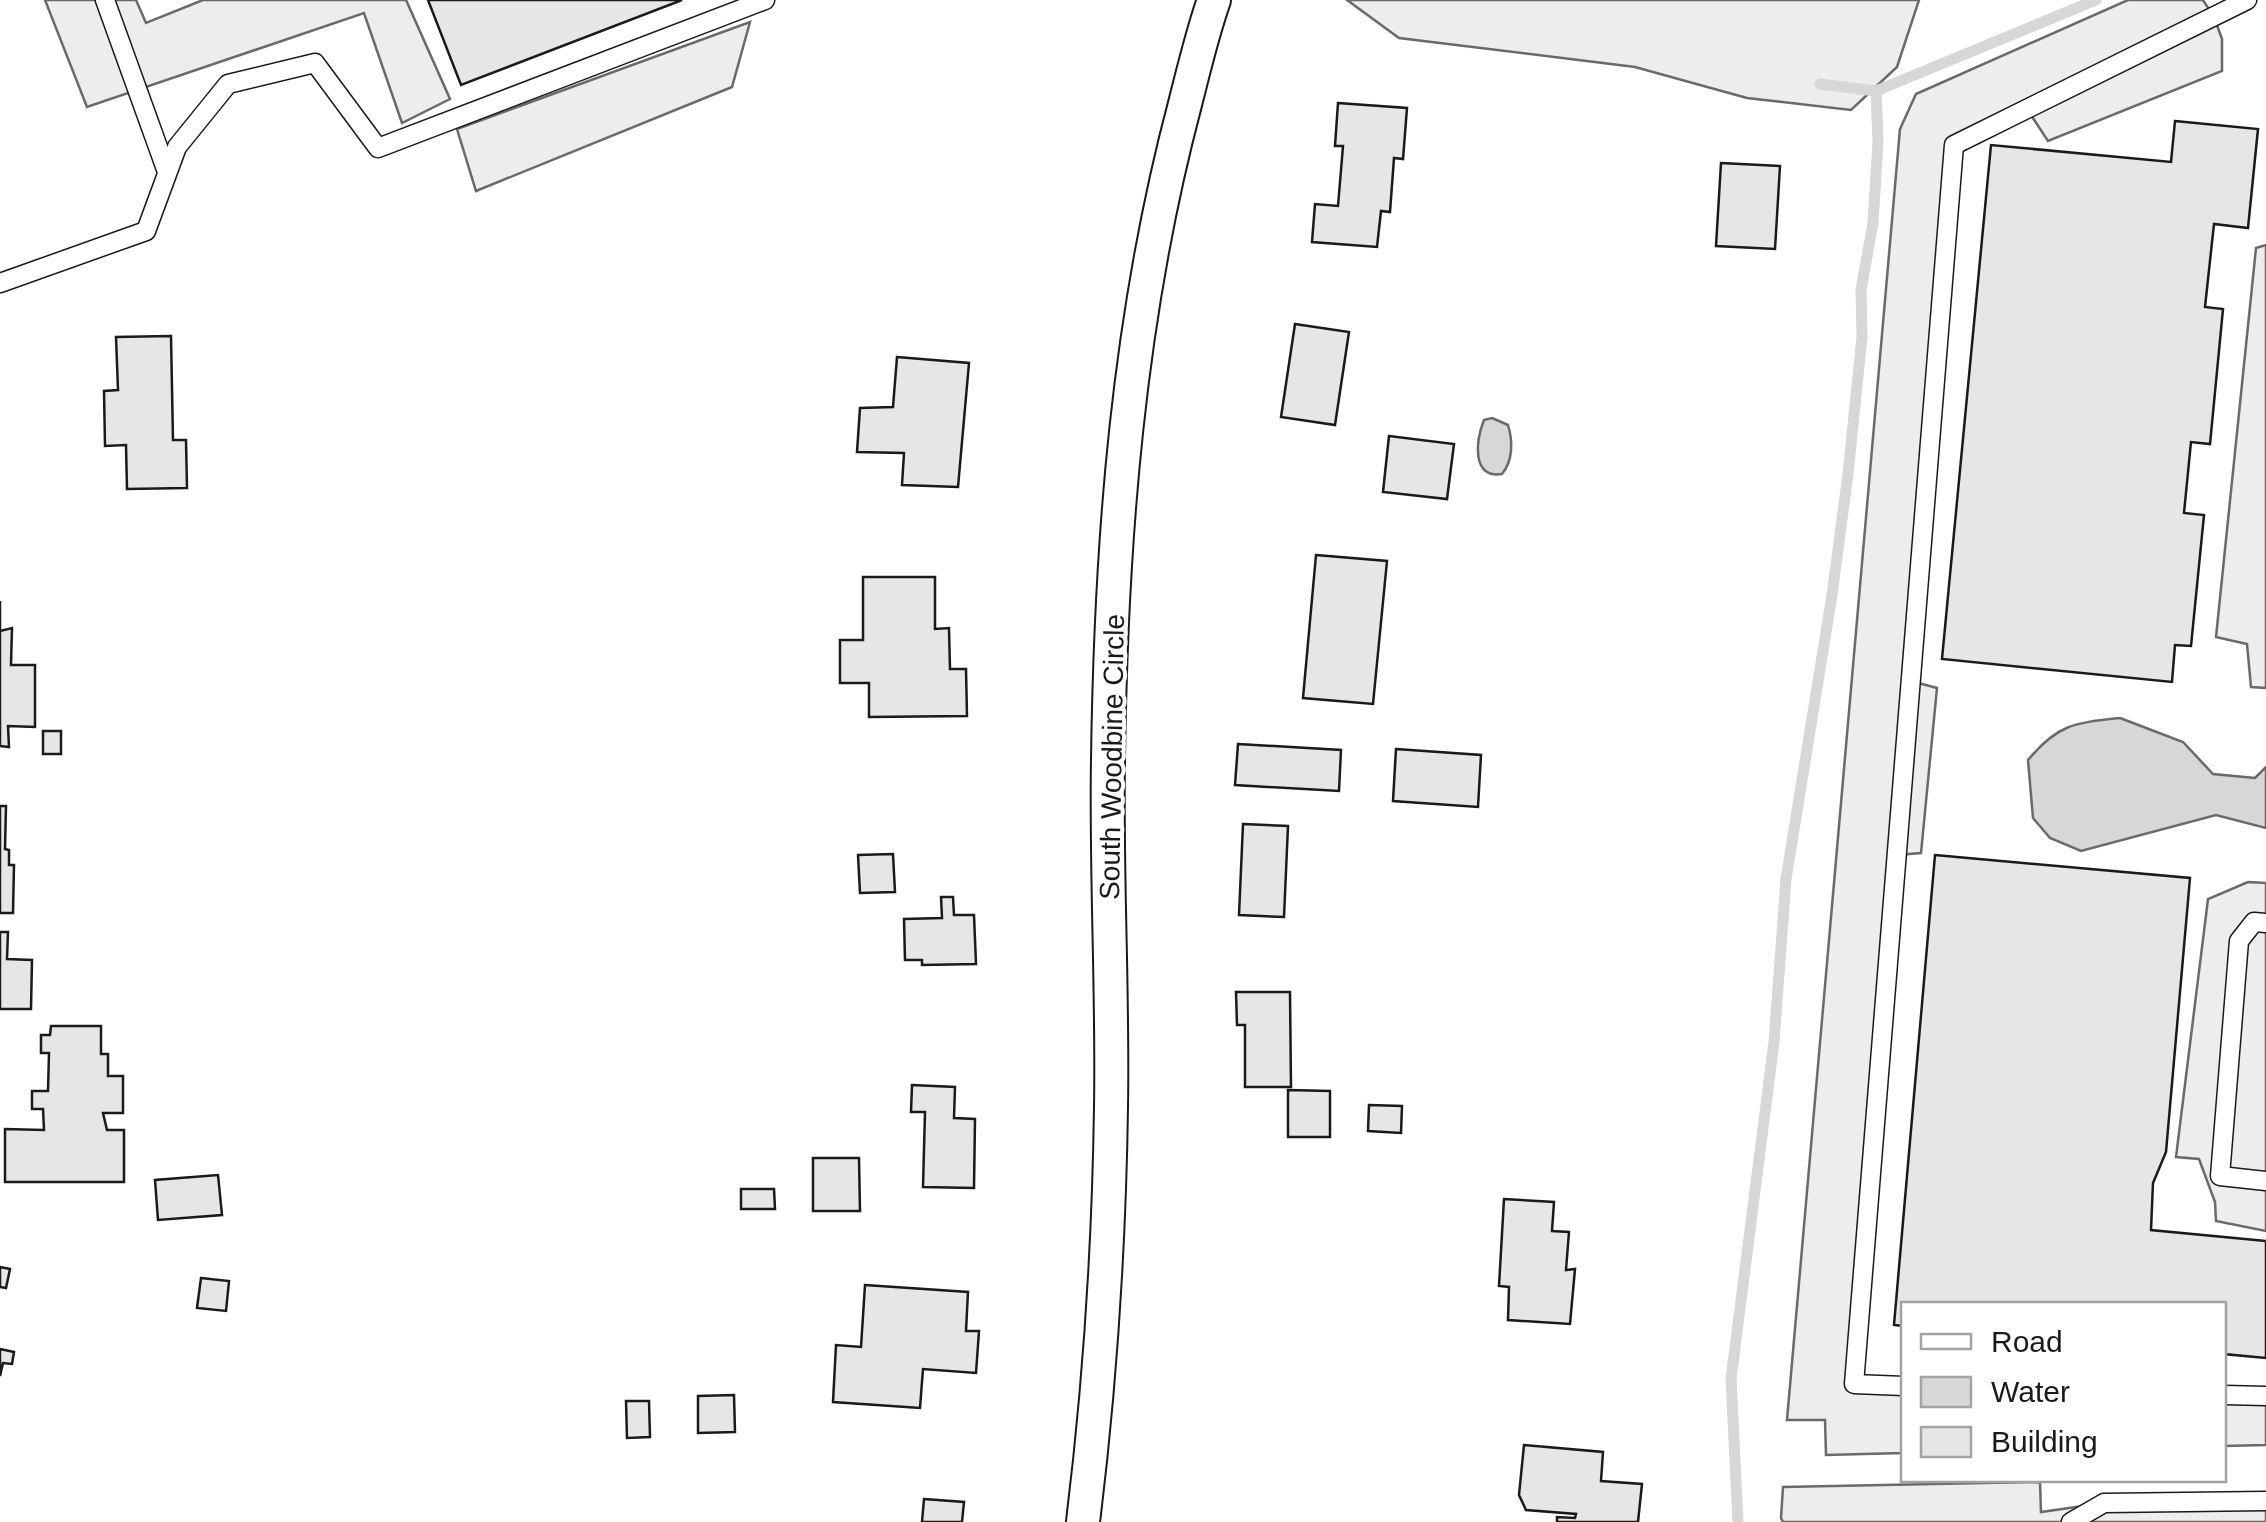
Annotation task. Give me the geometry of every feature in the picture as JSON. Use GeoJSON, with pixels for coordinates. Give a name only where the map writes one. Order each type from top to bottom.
{"type":"FeatureCollection","features":[{"type":"Feature","properties":{"kind":"street","name":"South Woodbine Circle"},"geometry":{"type":"LineString","coordinates":[[1083,1522],[1095,1427],[1112,1106],[1108,760],[1118,513],[1142,304],[1170,162],[1214,0]]}},
{"type":"Feature","properties":{"kind":"lane"},"geometry":{"type":"LineString","coordinates":[[104,0],[168,172]]}},
{"type":"Feature","properties":{"kind":"lane"},"geometry":{"type":"LineString","coordinates":[[0,283],[146,231],[177,147],[228,84],[315,62],[378,148],[765,0]]}},
{"type":"Feature","properties":{"kind":"lane"},"geometry":{"type":"LineString","coordinates":[[1901,1386],[1854,1384],[1954,145],[2248,0]]}},
{"type":"Feature","properties":{"kind":"lane"},"geometry":{"type":"LineString","coordinates":[[2266,923],[2254,922],[2239,941],[2220,1176],[2266,1181]]}},
{"type":"Feature","properties":{"kind":"lane"},"geometry":{"type":"LineString","coordinates":[[2226,1395],[2266,1396]]}},
{"type":"Feature","properties":{"kind":"lane"},"geometry":{"type":"LineString","coordinates":[[2071,1522],[2104,1502],[2266,1500]]}},
{"type":"Feature","properties":{"kind":"shaded area"},"geometry":{"type":"Polygon","coordinates":[[[45,0],[136,0],[146,23],[203,0],[406,0],[450,99],[402,123],[364,13],[87,107],[45,0]]]}},
{"type":"Feature","properties":{"kind":"shaded area"},"geometry":{"type":"Polygon","coordinates":[[[1347,0],[1919,0],[1897,67],[1851,110],[1747,98],[1635,67],[1399,38],[1347,0]]]}},
{"type":"Feature","properties":{"kind":"shaded area"},"geometry":{"type":"Polygon","coordinates":[[[2128,0],[2203,0],[2222,39],[2222,71],[2048,141],[2027,109],[1954,146],[1911,681],[1937,688],[1921,853],[1897,855],[1854,1383],[1901,1386],[1901,1453],[1826,1455],[1825,1420],[1787,1420],[1900,129],[1916,94],[2128,0]]]}},
{"type":"Feature","properties":{"kind":"shaded area"},"geometry":{"type":"Polygon","coordinates":[[[750,22],[732,87],[476,191],[457,129],[750,22]]]}},
{"type":"Feature","properties":{"kind":"shaded area"},"geometry":{"type":"Polygon","coordinates":[[[2266,245],[2266,688],[2251,687],[2247,644],[2216,637],[2256,248],[2266,245]]]}},
{"type":"Feature","properties":{"kind":"shaded area"},"geometry":{"type":"Polygon","coordinates":[[[2248,882],[2266,883],[2266,1231],[2216,1221],[2215,1202],[2199,1159],[2176,1157],[2208,899],[2248,882]]]}},
{"type":"Feature","properties":{"kind":"shaded area"},"geometry":{"type":"Polygon","coordinates":[[[2226,1395],[2266,1396],[2266,1445],[2226,1446],[2226,1395]]]}},
{"type":"Feature","properties":{"kind":"shaded area"},"geometry":{"type":"Polygon","coordinates":[[[2040,1482],[2041,1512],[2104,1503],[2266,1501],[2266,1522],[1783,1522],[1781,1518],[1783,1487],[2040,1482]]]}},
{"type":"Feature","properties":{"kind":"water"},"geometry":{"type":"Polygon","coordinates":[[[1492,418],[1508,425],[1510,431],[1510,457],[1502,474],[1485,470],[1478,456],[1484,420],[1492,418]]]}},
{"type":"Feature","properties":{"kind":"water"},"geometry":{"type":"Polygon","coordinates":[[[2120,718],[2183,742],[2213,774],[2255,778],[2266,767],[2266,828],[2216,815],[2081,851],[2050,838],[2033,818],[2028,760],[2068,727],[2120,718]]]}},
{"type":"Feature","properties":{"kind":"building"},"geometry":{"type":"Polygon","coordinates":[[[428,0],[682,0],[461,85],[428,0]]]}},
{"type":"Feature","properties":{"kind":"building"},"geometry":{"type":"Polygon","coordinates":[[[1338,103],[1407,108],[1403,159],[1394,158],[1390,212],[1381,211],[1377,247],[1312,242],[1315,204],[1338,206],[1343,146],[1335,146],[1338,103]]]}},
{"type":"Feature","properties":{"kind":"building"},"geometry":{"type":"Polygon","coordinates":[[[2175,121],[2258,129],[2248,228],[2214,224],[2205,307],[2223,309],[2210,444],[2191,442],[2184,513],[2204,515],[2191,646],[2175,645],[2172,682],[1942,659],[1991,145],[2171,162],[2175,121]]]}},
{"type":"Feature","properties":{"kind":"building"},"geometry":{"type":"Polygon","coordinates":[[[1721,163],[1780,166],[1775,249],[1716,246],[1721,163]]]}},
{"type":"Feature","properties":{"kind":"building"},"geometry":{"type":"Polygon","coordinates":[[[1295,324],[1349,332],[1335,425],[1281,417],[1295,324]]]}},
{"type":"Feature","properties":{"kind":"building"},"geometry":{"type":"Polygon","coordinates":[[[171,336],[173,440],[186,440],[187,488],[127,489],[126,445],[105,446],[104,391],[118,390],[116,337],[171,336]]]}},
{"type":"Feature","properties":{"kind":"building"},"geometry":{"type":"Polygon","coordinates":[[[897,357],[969,363],[958,487],[902,485],[904,453],[857,452],[860,408],[893,407],[897,357]]]}},
{"type":"Feature","properties":{"kind":"building"},"geometry":{"type":"Polygon","coordinates":[[[1389,436],[1454,444],[1447,499],[1383,492],[1389,436]]]}},
{"type":"Feature","properties":{"kind":"building"},"geometry":{"type":"Polygon","coordinates":[[[1316,555],[1387,561],[1373,704],[1303,698],[1316,555]]]}},
{"type":"Feature","properties":{"kind":"building"},"geometry":{"type":"Polygon","coordinates":[[[863,577],[935,577],[935,629],[949,628],[950,669],[966,669],[967,716],[869,717],[869,683],[840,683],[840,640],[863,640],[863,577]]]}},
{"type":"Feature","properties":{"kind":"building"},"geometry":{"type":"Polygon","coordinates":[[[12,628],[11,665],[35,665],[35,727],[8,726],[9,747],[0,746],[0,631],[12,628]]]}},
{"type":"Feature","properties":{"kind":"building"},"geometry":{"type":"Polygon","coordinates":[[[43,731],[61,731],[61,754],[43,754],[43,731]]]}},
{"type":"Feature","properties":{"kind":"building"},"geometry":{"type":"Polygon","coordinates":[[[1238,744],[1341,750],[1339,791],[1235,785],[1238,744]]]}},
{"type":"Feature","properties":{"kind":"building"},"geometry":{"type":"Polygon","coordinates":[[[1396,749],[1481,755],[1478,807],[1393,801],[1396,749]]]}},
{"type":"Feature","properties":{"kind":"building"},"geometry":{"type":"Polygon","coordinates":[[[0,806],[6,806],[5,849],[9,850],[9,865],[14,865],[13,913],[0,913],[0,806]]]}},
{"type":"Feature","properties":{"kind":"building"},"geometry":{"type":"Polygon","coordinates":[[[1243,824],[1288,826],[1284,917],[1239,915],[1243,824]]]}},
{"type":"Feature","properties":{"kind":"building"},"geometry":{"type":"Polygon","coordinates":[[[893,854],[895,892],[860,893],[858,855],[893,854]]]}},
{"type":"Feature","properties":{"kind":"building"},"geometry":{"type":"Polygon","coordinates":[[[1935,855],[2190,878],[2166,1152],[2153,1183],[2151,1230],[2266,1241],[2266,1358],[2226,1354],[2226,1302],[1901,1302],[1901,1326],[1894,1325],[1935,855]]]}},
{"type":"Feature","properties":{"kind":"building"},"geometry":{"type":"Polygon","coordinates":[[[941,897],[953,897],[954,915],[974,915],[976,964],[922,965],[922,960],[905,960],[904,919],[942,918],[941,897]]]}},
{"type":"Feature","properties":{"kind":"building"},"geometry":{"type":"Polygon","coordinates":[[[0,932],[8,932],[7,959],[32,960],[31,1009],[0,1009],[0,932]]]}},
{"type":"Feature","properties":{"kind":"building"},"geometry":{"type":"Polygon","coordinates":[[[1236,992],[1290,992],[1291,1087],[1245,1087],[1245,1025],[1237,1025],[1236,992]]]}},
{"type":"Feature","properties":{"kind":"building"},"geometry":{"type":"Polygon","coordinates":[[[51,1026],[101,1026],[101,1054],[108,1054],[108,1076],[123,1076],[123,1113],[103,1113],[107,1130],[124,1130],[124,1182],[5,1182],[5,1129],[44,1130],[43,1109],[32,1109],[32,1091],[48,1091],[49,1053],[41,1053],[41,1035],[50,1035],[51,1026]]]}},
{"type":"Feature","properties":{"kind":"building"},"geometry":{"type":"Polygon","coordinates":[[[912,1085],[955,1087],[954,1118],[975,1119],[974,1188],[923,1187],[925,1112],[911,1112],[912,1085]]]}},
{"type":"Feature","properties":{"kind":"building"},"geometry":{"type":"Polygon","coordinates":[[[1288,1090],[1330,1091],[1330,1137],[1288,1137],[1288,1090]]]}},
{"type":"Feature","properties":{"kind":"building"},"geometry":{"type":"Polygon","coordinates":[[[1369,1105],[1402,1106],[1401,1133],[1368,1131],[1369,1105]]]}},
{"type":"Feature","properties":{"kind":"building"},"geometry":{"type":"Polygon","coordinates":[[[813,1158],[859,1158],[860,1211],[813,1211],[813,1158]]]}},
{"type":"Feature","properties":{"kind":"building"},"geometry":{"type":"Polygon","coordinates":[[[218,1175],[222,1215],[158,1220],[155,1180],[218,1175]]]}},
{"type":"Feature","properties":{"kind":"building"},"geometry":{"type":"Polygon","coordinates":[[[741,1189],[774,1189],[775,1209],[741,1209],[741,1189]]]}},
{"type":"Feature","properties":{"kind":"building"},"geometry":{"type":"Polygon","coordinates":[[[1504,1199],[1554,1202],[1552,1231],[1569,1232],[1566,1270],[1575,1269],[1570,1324],[1508,1320],[1509,1287],[1499,1286],[1504,1199]]]}},
{"type":"Feature","properties":{"kind":"building"},"geometry":{"type":"Polygon","coordinates":[[[0,1267],[10,1269],[6,1288],[0,1287],[0,1267]]]}},
{"type":"Feature","properties":{"kind":"building"},"geometry":{"type":"Polygon","coordinates":[[[201,1278],[229,1281],[226,1311],[197,1308],[201,1278]]]}},
{"type":"Feature","properties":{"kind":"building"},"geometry":{"type":"Polygon","coordinates":[[[865,1285],[968,1292],[966,1331],[979,1331],[976,1373],[923,1369],[920,1408],[833,1402],[836,1345],[861,1347],[865,1285]]]}},
{"type":"Feature","properties":{"kind":"building"},"geometry":{"type":"Polygon","coordinates":[[[0,1349],[14,1352],[12,1364],[3,1363],[0,1376],[0,1349]]]}},
{"type":"Feature","properties":{"kind":"building"},"geometry":{"type":"Polygon","coordinates":[[[734,1395],[735,1432],[698,1433],[698,1396],[734,1395]]]}},
{"type":"Feature","properties":{"kind":"building"},"geometry":{"type":"Polygon","coordinates":[[[626,1401],[649,1401],[650,1437],[627,1438],[626,1401]]]}},
{"type":"Feature","properties":{"kind":"building"},"geometry":{"type":"Polygon","coordinates":[[[1524,1445],[1603,1452],[1601,1481],[1642,1484],[1638,1522],[1557,1522],[1557,1517],[1575,1518],[1576,1514],[1526,1510],[1519,1495],[1524,1445]]]}},
{"type":"Feature","properties":{"kind":"building"},"geometry":{"type":"Polygon","coordinates":[[[924,1499],[964,1502],[962,1522],[922,1522],[924,1499]]]}},
{"type":"Feature","properties":{"kind":"waterway"},"geometry":{"type":"LineString","coordinates":[[1820,84],[1876,91],[2096,0]]}},
{"type":"Feature","properties":{"kind":"waterway"},"geometry":{"type":"LineString","coordinates":[[1738,1522],[1731,1379],[1774,1042],[1786,879],[1848,474],[1862,337],[1861,290],[1873,223],[1878,142],[1876,91]]}}]}
